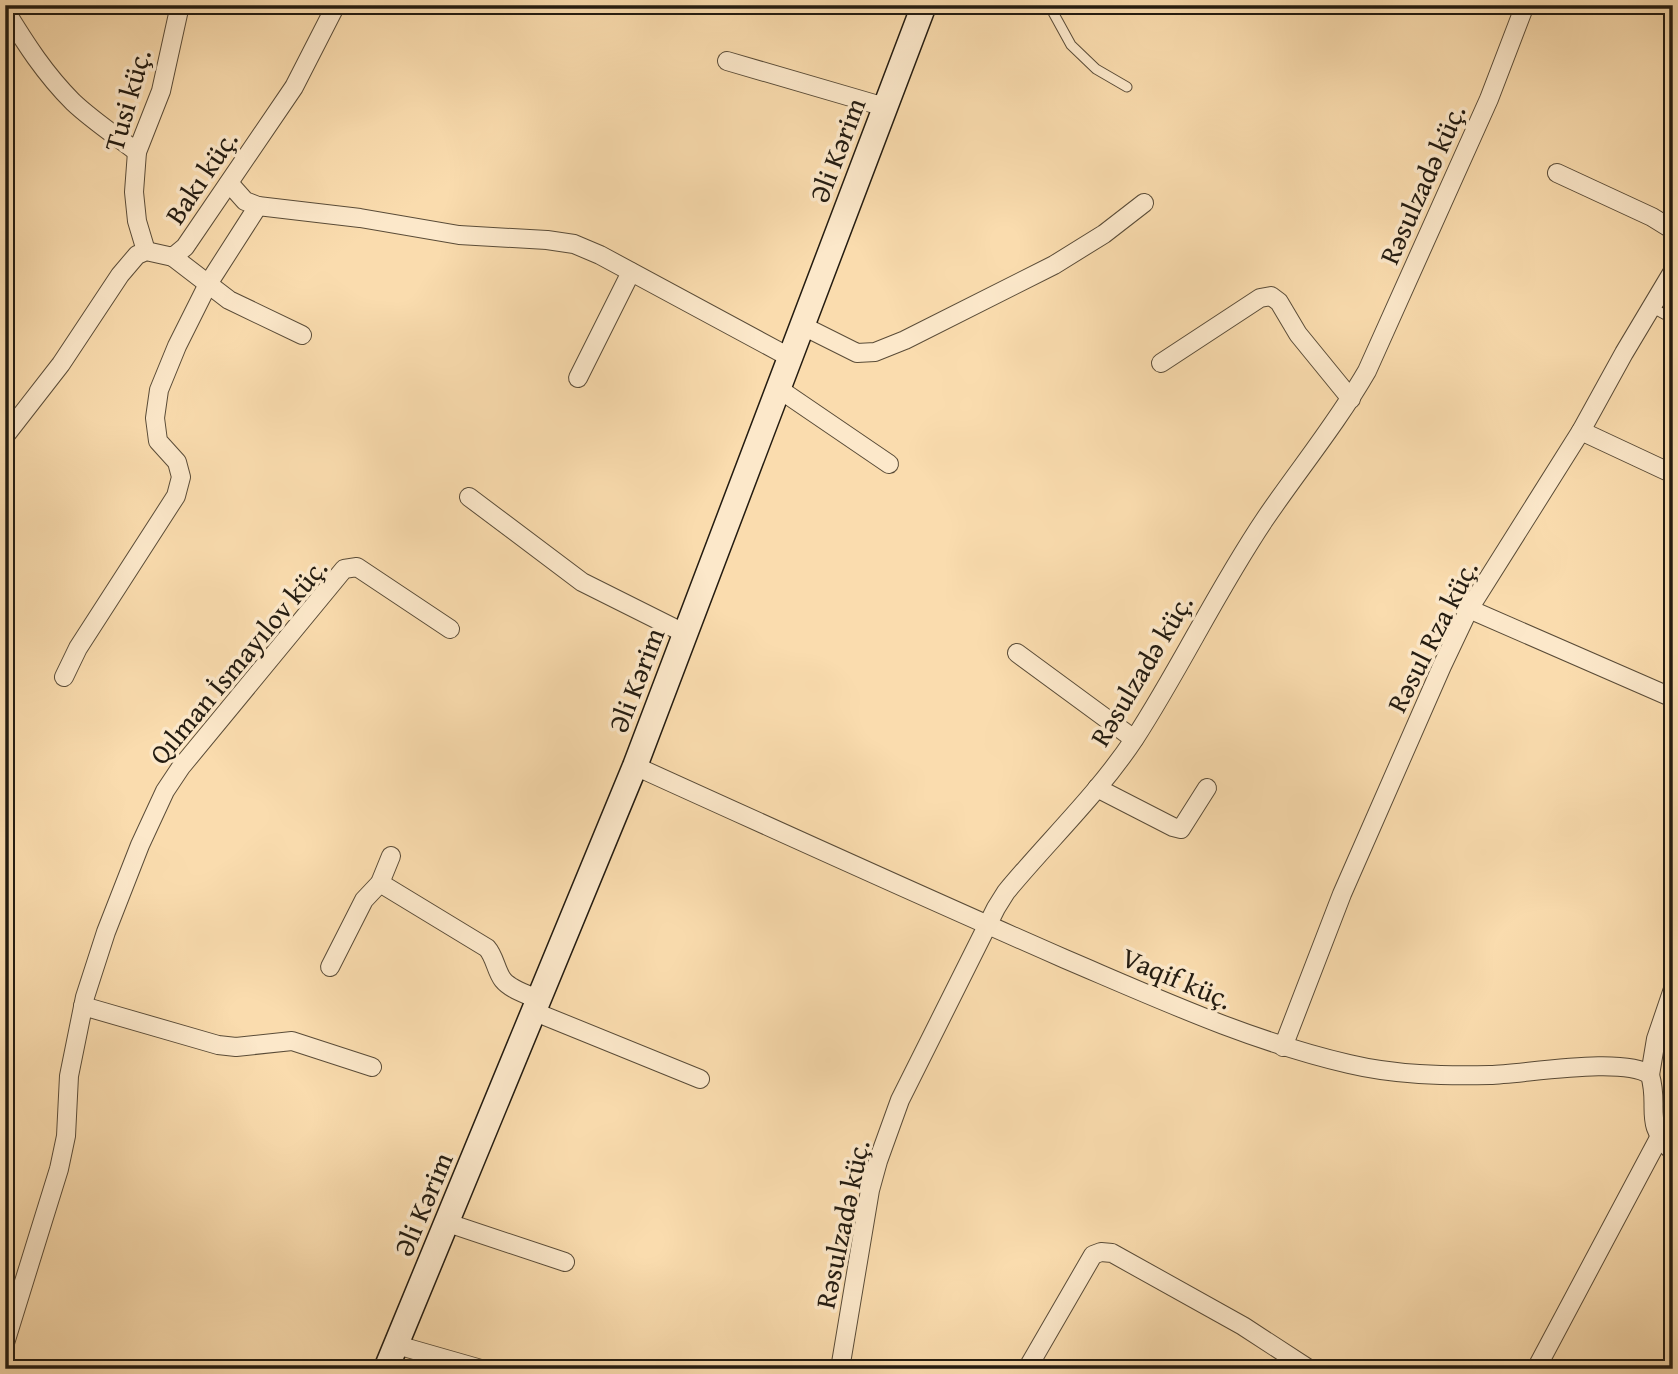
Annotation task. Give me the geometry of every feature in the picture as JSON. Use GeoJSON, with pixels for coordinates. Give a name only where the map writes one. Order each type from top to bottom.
{"type":"FeatureCollection","features":[{"type":"Feature","properties":{"kind":"main road","name":"Əli Kərim"},"geometry":{"type":"LineString","coordinates":[[386,1369],[635,766],[924,5]]}},
{"type":"Feature","properties":{"kind":"street","name":"Tusi küç."},"geometry":{"type":"LineString","coordinates":[[146,251],[137,221],[134,192],[137,152],[160,90],[180,5]]}},
{"type":"Feature","properties":{"kind":"street","name":"Bakı küç."},"geometry":{"type":"LineString","coordinates":[[5,436],[61,364],[120,275],[137,255],[146,251],[173,257],[186,247],[293,88],[336,5]]}},
{"type":"Feature","properties":{"kind":"street","name":"Rəsulzadə küç."},"geometry":{"type":"LineString","coordinates":[[840,1369],[870,1191],[900,1100],[1006,892],[1097,788],[1134,739],[1212,601],[1265,518],[1351,399],[1367,371],[1483,111],[1525,5]]}},
{"type":"Feature","properties":{"kind":"street"},"geometry":{"type":"LineString","coordinates":[[5,10],[34,58],[52,80],[74,103],[137,152]]}},
{"type":"Feature","properties":{"kind":"street"},"geometry":{"type":"LineString","coordinates":[[727,61],[885,107]]}},
{"type":"Feature","properties":{"kind":"street"},"geometry":{"type":"LineString","coordinates":[[1557,173],[1652,217],[1673,230]]}},
{"type":"Feature","properties":{"kind":"street"},"geometry":{"type":"LineString","coordinates":[[229,183],[245,201],[258,206],[360,218],[459,235],[574,244],[791,358]]}},
{"type":"Feature","properties":{"kind":"street"},"geometry":{"type":"LineString","coordinates":[[803,326],[857,353],[875,352],[905,340],[1054,265],[1104,234],[1144,203]]}},
{"type":"Feature","properties":{"kind":"street"},"geometry":{"type":"LineString","coordinates":[[64,677],[78,648],[176,496],[181,477],[177,462],[158,442],[155,418],[159,390],[208,284],[258,206]]}},
{"type":"Feature","properties":{"kind":"street"},"geometry":{"type":"LineString","coordinates":[[173,257],[229,300],[302,335]]}},
{"type":"Feature","properties":{"kind":"street","name":"Rəsul Rza küç."},"geometry":{"type":"LineString","coordinates":[[1283,1048],[1342,894],[1469,609],[1581,431],[1673,271]]}},
{"type":"Feature","properties":{"kind":"street"},"geometry":{"type":"LineString","coordinates":[[578,378],[631,272]]}},
{"type":"Feature","properties":{"kind":"street"},"geometry":{"type":"LineString","coordinates":[[1161,363],[1260,298],[1271,296],[1279,302],[1298,334],[1351,399]]}},
{"type":"Feature","properties":{"kind":"street"},"geometry":{"type":"LineString","coordinates":[[779,389],[890,464]]}},
{"type":"Feature","properties":{"kind":"street"},"geometry":{"type":"LineString","coordinates":[[1581,431],[1673,474]]}},
{"type":"Feature","properties":{"kind":"street"},"geometry":{"type":"LineString","coordinates":[[469,498],[582,582],[686,634]]}},
{"type":"Feature","properties":{"kind":"street","name":"Qılman İsmayılov küç."},"geometry":{"type":"LineString","coordinates":[[5,1343],[10,1314],[59,1169],[66,1136],[69,1076],[83,1006],[106,932],[165,791],[181,767],[344,569],[357,567],[450,629]]}},
{"type":"Feature","properties":{"kind":"street"},"geometry":{"type":"LineString","coordinates":[[1469,609],[1673,698]]}},
{"type":"Feature","properties":{"kind":"street"},"geometry":{"type":"LineString","coordinates":[[1017,653],[1134,739]]}},
{"type":"Feature","properties":{"kind":"street","name":"Vaqif küç."},"geometry":{"type":"LineString","coordinates":[[635,766],[988,925],[1223,1027],[1283,1048],[1353,1065],[1417,1075],[1491,1075],[1629,1067],[1643,1070],[1650,1075]]}},
{"type":"Feature","properties":{"kind":"street"},"geometry":{"type":"LineString","coordinates":[[1097,788],[1181,829],[1207,788]]}},
{"type":"Feature","properties":{"kind":"street"},"geometry":{"type":"LineString","coordinates":[[330,967],[364,900],[380,883],[391,856]]}},
{"type":"Feature","properties":{"kind":"street"},"geometry":{"type":"LineString","coordinates":[[380,883],[487,948],[494,955],[503,980],[538,1006],[700,1079]]}},
{"type":"Feature","properties":{"kind":"street"},"geometry":{"type":"LineString","coordinates":[[1673,989],[1656,1039],[1650,1075],[1653,1084],[1652,1113],[1659,1138],[1673,1152]]}},
{"type":"Feature","properties":{"kind":"street"},"geometry":{"type":"LineString","coordinates":[[83,1006],[218,1045],[236,1047],[292,1041],[372,1066]]}},
{"type":"Feature","properties":{"kind":"street"},"geometry":{"type":"LineString","coordinates":[[1536,1369],[1659,1138]]}},
{"type":"Feature","properties":{"kind":"street"},"geometry":{"type":"LineString","coordinates":[[448,1223],[565,1262]]}},
{"type":"Feature","properties":{"kind":"street"},"geometry":{"type":"LineString","coordinates":[[1027,1369],[1093,1255],[1101,1252],[1112,1253],[1231,1319],[1310,1369]]}},
{"type":"Feature","properties":{"kind":"street"},"geometry":{"type":"LineString","coordinates":[[397,1345],[479,1368]]}},
{"type":"Feature","properties":{"kind":"lane"},"geometry":{"type":"LineString","coordinates":[[1049,5],[1071,45],[1096,69],[1127,87]]}},
{"type":"Feature","properties":{"kind":"lane"},"geometry":{"type":"LineString","coordinates":[[1651,307],[1673,319]]}}]}
